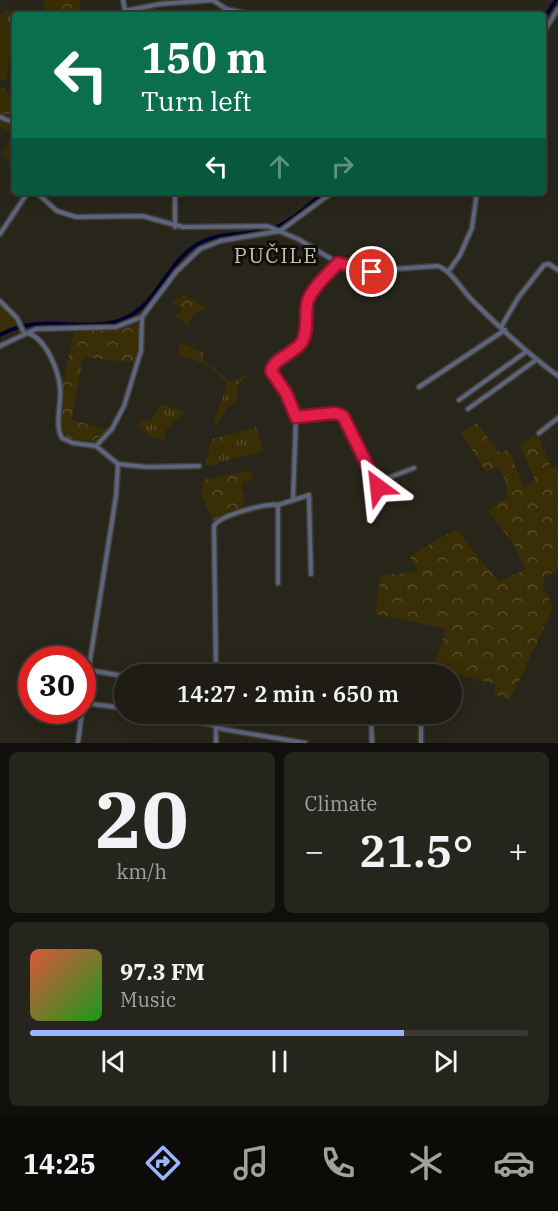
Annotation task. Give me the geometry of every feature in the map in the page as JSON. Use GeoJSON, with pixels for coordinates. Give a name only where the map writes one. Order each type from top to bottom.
{"type":"FeatureCollection","features":[{"type":"Feature","properties":{"kind":"street"},"geometry":{"type":"LineString","coordinates":[[123,0],[125,11],[160,4],[213,0],[226,9],[240,12]]}},
{"type":"Feature","properties":{"kind":"street"},"geometry":{"type":"LineString","coordinates":[[546,28],[558,9]]}},
{"type":"Feature","properties":{"kind":"street"},"geometry":{"type":"LineString","coordinates":[[0,234],[26,195]]}},
{"type":"Feature","properties":{"kind":"street"},"geometry":{"type":"LineString","coordinates":[[39,195],[47,204],[65,214],[89,217],[142,216],[175,226],[267,226],[338,263],[372,272],[432,264],[448,272],[474,302],[536,360],[558,376]]}},
{"type":"Feature","properties":{"kind":"street"},"geometry":{"type":"LineString","coordinates":[[175,195],[175,226]]}},
{"type":"Feature","properties":{"kind":"street"},"geometry":{"type":"LineString","coordinates":[[0,345],[25,332],[46,328],[116,327],[142,318],[176,272],[200,249],[220,241],[278,231],[329,195]]}},
{"type":"Feature","properties":{"kind":"street"},"geometry":{"type":"LineString","coordinates":[[448,272],[460,255],[472,228],[477,195]]}},
{"type":"Feature","properties":{"kind":"street"},"geometry":{"type":"LineString","coordinates":[[293,500],[296,417],[272,368],[301,344],[306,330],[309,297],[338,263]]}},
{"type":"Feature","properties":{"kind":"street"},"geometry":{"type":"LineString","coordinates":[[419,387],[503,328],[518,298],[544,265],[549,264],[558,270]]}},
{"type":"Feature","properties":{"kind":"street"},"geometry":{"type":"LineString","coordinates":[[0,301],[21,323],[25,332],[40,340],[60,387],[59,434],[67,441],[96,446],[118,464],[147,467],[199,466]]}},
{"type":"Feature","properties":{"kind":"street"},"geometry":{"type":"LineString","coordinates":[[96,446],[115,425],[124,406],[141,351],[142,318]]}},
{"type":"Feature","properties":{"kind":"street"},"geometry":{"type":"LineString","coordinates":[[459,400],[527,351]]}},
{"type":"Feature","properties":{"kind":"street"},"geometry":{"type":"LineString","coordinates":[[468,410],[536,360]]}},
{"type":"Feature","properties":{"kind":"street"},"geometry":{"type":"LineString","coordinates":[[296,417],[335,413],[343,416],[384,500]]}},
{"type":"Feature","properties":{"kind":"street"},"geometry":{"type":"LineString","coordinates":[[539,433],[558,418]]}},
{"type":"Feature","properties":{"kind":"street"},"geometry":{"type":"LineString","coordinates":[[92,646],[116,496],[118,464]]}},
{"type":"Feature","properties":{"kind":"street"},"geometry":{"type":"LineString","coordinates":[[375,483],[414,468]]}},
{"type":"Feature","properties":{"kind":"street"},"geometry":{"type":"LineString","coordinates":[[216,664],[213,526],[219,519],[311,496],[311,574]]}},
{"type":"Feature","properties":{"kind":"street"},"geometry":{"type":"LineString","coordinates":[[278,505],[278,583]]}},
{"type":"Feature","properties":{"kind":"street"},"geometry":{"type":"LineString","coordinates":[[96,671],[114,674]]}},
{"type":"Feature","properties":{"kind":"street"},"geometry":{"type":"LineString","coordinates":[[96,704],[114,707]]}},
{"type":"Feature","properties":{"kind":"street"},"geometry":{"type":"LineString","coordinates":[[78,743],[80,724]]}},
{"type":"Feature","properties":{"kind":"street"},"geometry":{"type":"LineString","coordinates":[[206,724],[222,729],[304,743]]}},
{"type":"Feature","properties":{"kind":"street"},"geometry":{"type":"LineString","coordinates":[[372,724],[372,743]]}},
{"type":"Feature","properties":{"kind":"street"},"geometry":{"type":"LineString","coordinates":[[420,724],[421,743]]}},
{"type":"Feature","properties":{"kind":"street"},"geometry":{"type":"LineString","coordinates":[[216,726],[216,743]]}},
{"type":"Feature","properties":{"kind":"green space"},"geometry":{"type":"Polygon","coordinates":[[[44,0],[80,0],[80,9],[77,12],[45,12],[44,0]]]}},
{"type":"Feature","properties":{"kind":"green space"},"geometry":{"type":"Polygon","coordinates":[[[0,10],[15,11],[12,12],[12,37],[7,80],[0,80],[0,14],[5,14],[5,11],[0,10]]]}},
{"type":"Feature","properties":{"kind":"green space"},"geometry":{"type":"Polygon","coordinates":[[[0,87],[12,100],[12,135],[0,126],[0,87]]]}},
{"type":"Feature","properties":{"kind":"green space"},"geometry":{"type":"Polygon","coordinates":[[[12,138],[12,163],[1,155],[12,138]]]}},
{"type":"Feature","properties":{"kind":"green space"},"geometry":{"type":"Polygon","coordinates":[[[184,295],[206,307],[192,317],[188,325],[176,317],[182,309],[172,302],[184,295]]]}},
{"type":"Feature","properties":{"kind":"green space"},"geometry":{"type":"Polygon","coordinates":[[[0,305],[19,325],[0,332],[0,305]]]}},
{"type":"Feature","properties":{"kind":"green space"},"geometry":{"type":"Polygon","coordinates":[[[139,323],[136,363],[83,357],[72,420],[101,428],[112,427],[93,441],[68,439],[61,424],[60,381],[64,378],[74,332],[117,330],[139,323]]]}},
{"type":"Feature","properties":{"kind":"green space"},"geometry":{"type":"Polygon","coordinates":[[[181,343],[204,353],[203,359],[232,383],[245,374],[246,376],[237,385],[237,401],[227,408],[217,425],[213,425],[214,420],[228,384],[209,366],[177,354],[181,343]]]}},
{"type":"Feature","properties":{"kind":"green space"},"geometry":{"type":"Polygon","coordinates":[[[160,404],[185,412],[166,430],[164,440],[152,437],[138,428],[140,422],[152,419],[160,404]]]}},
{"type":"Feature","properties":{"kind":"green space"},"geometry":{"type":"Polygon","coordinates":[[[477,423],[499,452],[509,450],[524,487],[535,480],[520,445],[537,433],[551,468],[558,467],[558,570],[545,577],[543,585],[553,608],[510,700],[493,694],[496,684],[462,676],[462,664],[434,664],[447,629],[375,614],[381,576],[417,571],[410,556],[456,529],[499,582],[526,569],[513,543],[488,511],[508,496],[504,478],[498,466],[486,472],[461,433],[477,423]]]}},
{"type":"Feature","properties":{"kind":"green space"},"geometry":{"type":"Polygon","coordinates":[[[256,427],[263,451],[221,462],[213,458],[213,453],[232,439],[248,435],[247,430],[256,427]]]}},
{"type":"Feature","properties":{"kind":"green space"},"geometry":{"type":"Polygon","coordinates":[[[247,430],[248,435],[232,439],[213,453],[213,458],[221,462],[205,465],[212,439],[247,430]]]}},
{"type":"Feature","properties":{"kind":"green space"},"geometry":{"type":"Polygon","coordinates":[[[250,470],[254,479],[242,484],[245,509],[214,522],[202,496],[203,480],[250,470]]]}},
{"type":"Feature","properties":{"kind":"waterway"},"geometry":{"type":"LineString","coordinates":[[546,15],[556,0]]}},
{"type":"Feature","properties":{"kind":"waterway"},"geometry":{"type":"LineString","coordinates":[[0,335],[32,324],[92,325],[121,320],[133,314],[152,297],[174,265],[193,247],[211,238],[259,232],[284,224],[321,195]]}},
{"type":"Feature","properties":{"kind":"district","name":"PUČILE"},"geometry":{"type":"Point","coordinates":[276,255]}},
{"type":"Feature","properties":{"kind":"route"},"geometry":{"type":"LineString","coordinates":[[372,272],[338,263],[309,297],[306,330],[301,344],[296,351],[276,362],[271,371],[286,393],[296,417],[335,413],[343,416],[350,426],[366,468],[378,487]]}}]}
